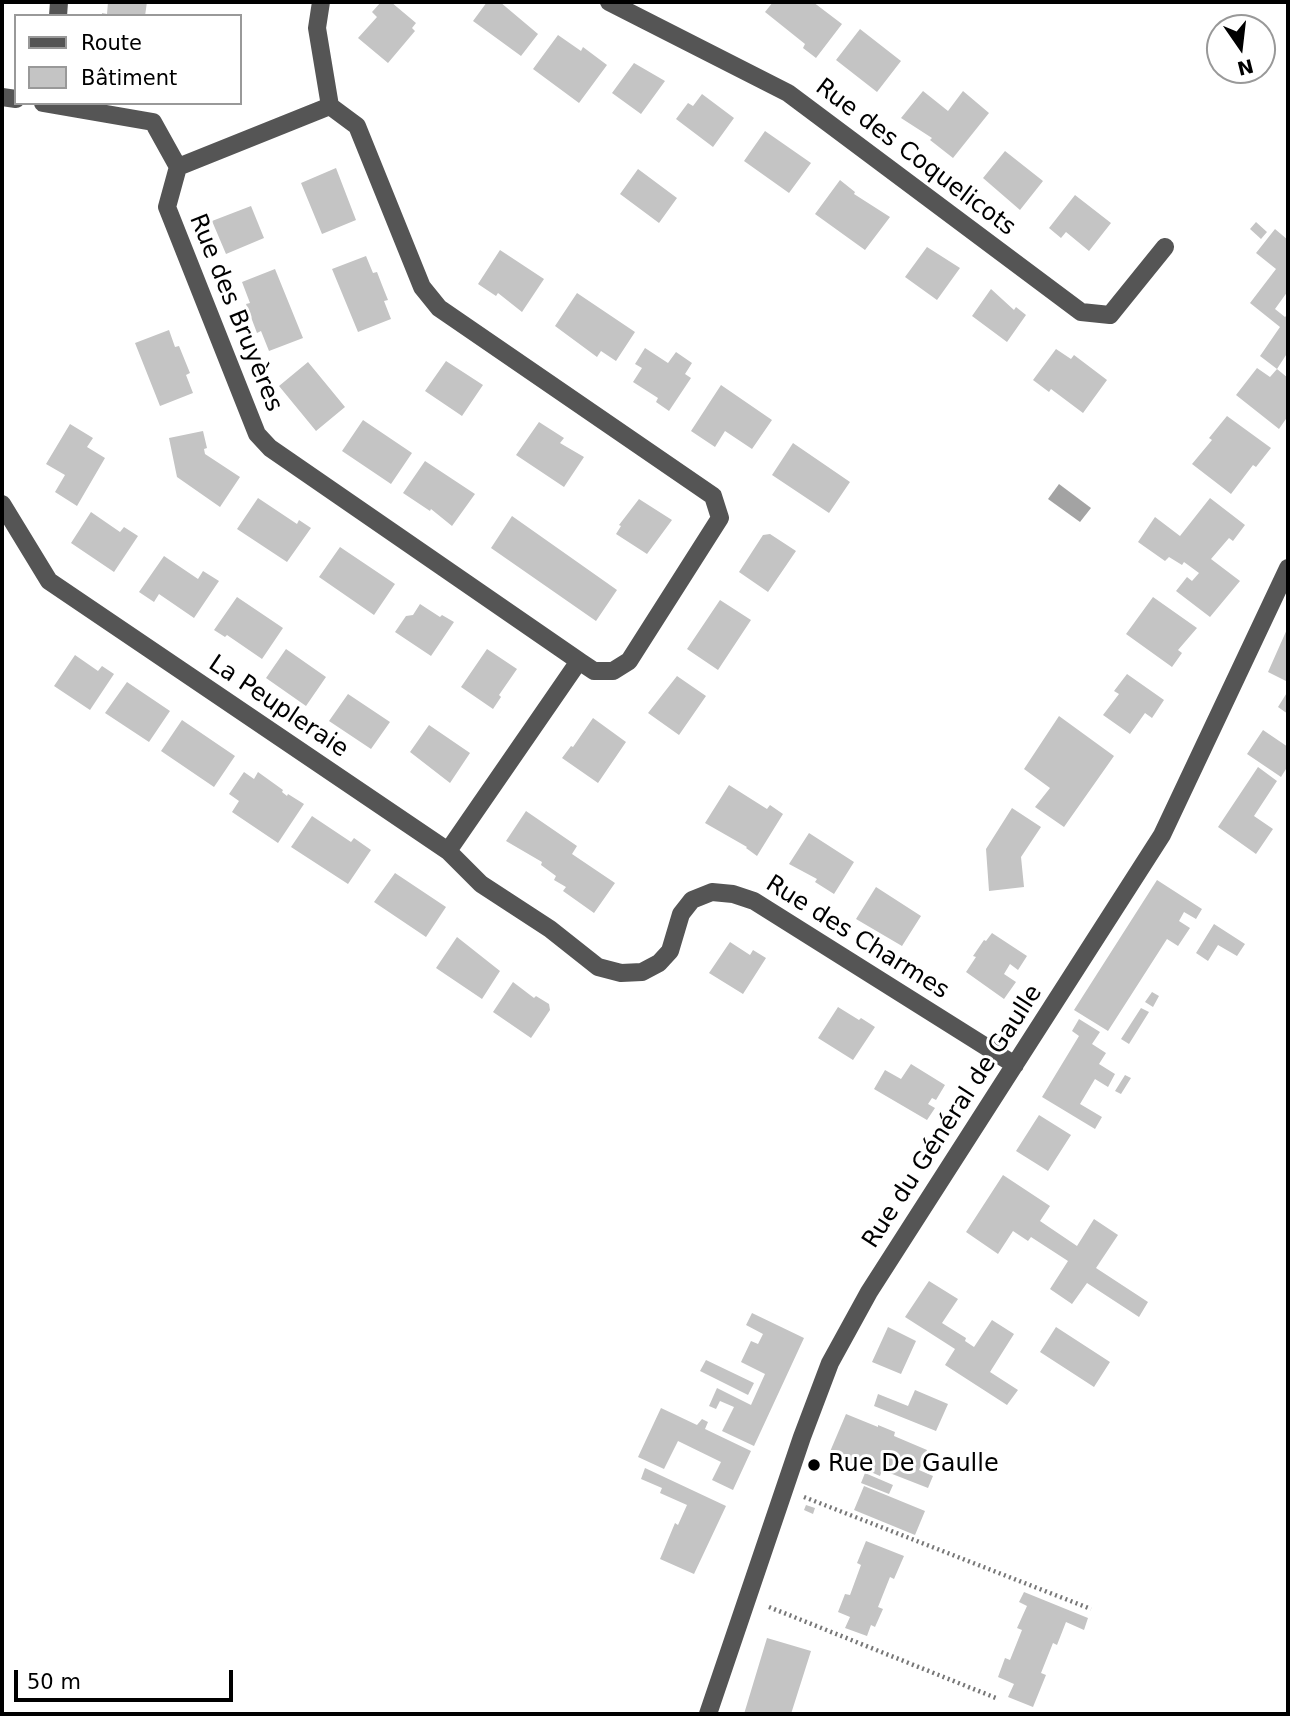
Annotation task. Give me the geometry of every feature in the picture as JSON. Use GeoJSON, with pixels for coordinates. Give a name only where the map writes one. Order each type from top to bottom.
{"type":"FeatureCollection","features":[{"type":"Feature","properties":{"kind":"street"},"geometry":{"type":"LineString","coordinates":[[56,105],[153,122],[178,166],[330,106],[317,28],[321,2]]}},
{"type":"Feature","properties":{"kind":"street","name":"Rue des Coquelicots"},"geometry":{"type":"LineString","coordinates":[[609,2],[788,93],[1081,312],[1110,315],[1165,247]]}},
{"type":"Feature","properties":{"kind":"street","name":"Rue des Bruyères"},"geometry":{"type":"LineString","coordinates":[[178,166],[167,206],[257,434],[270,448],[594,671],[613,671],[629,661],[720,518],[713,496],[439,307],[422,287],[357,126],[330,106]]}},
{"type":"Feature","properties":{"kind":"street","name":"La Peupleraie"},"geometry":{"type":"LineString","coordinates":[[2,505],[50,581],[448,851],[481,884],[550,929]]}},
{"type":"Feature","properties":{"kind":"street","name":"Rue du Général de Gaulle"},"geometry":{"type":"LineString","coordinates":[[708,1714],[802,1437],[830,1363],[869,1292],[1162,835],[1288,568]]}},
{"type":"Feature","properties":{"kind":"street"},"geometry":{"type":"LineString","coordinates":[[448,851],[579,661]]}},
{"type":"Feature","properties":{"kind":"street","name":"Rue des Charmes"},"geometry":{"type":"LineString","coordinates":[[550,929],[598,967],[621,973],[642,972],[659,963],[670,951],[681,914],[691,900],[712,892],[733,894],[754,901],[1016,1065]]}},
{"type":"Feature","properties":{"kind":"path"},"geometry":{"type":"LineString","coordinates":[[786,1490],[1091,1609]]}},
{"type":"Feature","properties":{"kind":"path"},"geometry":{"type":"LineString","coordinates":[[749,1594],[765,1606],[996,1698]]}},
{"type":"Feature","properties":{"kind":"shaded area"},"geometry":{"type":"Polygon","coordinates":[[[1059,484],[1091,508],[1080,522],[1048,499],[1059,484]]]}},
{"type":"Feature","properties":{"kind":"building"},"geometry":{"type":"Polygon","coordinates":[[[108,2],[147,2],[145,14],[107,14],[108,2]]]}},
{"type":"Feature","properties":{"kind":"building"},"geometry":{"type":"Polygon","coordinates":[[[381,2],[391,2],[416,23],[412,28],[415,31],[388,63],[358,38],[377,17],[372,12],[381,2]]]}},
{"type":"Feature","properties":{"kind":"building"},"geometry":{"type":"Polygon","coordinates":[[[487,2],[500,2],[538,34],[521,56],[473,21],[487,2]]]}},
{"type":"Feature","properties":{"kind":"building"},"geometry":{"type":"Polygon","coordinates":[[[773,2],[813,2],[842,24],[816,58],[803,48],[805,44],[765,12],[773,2]]]}},
{"type":"Feature","properties":{"kind":"building"},"geometry":{"type":"Polygon","coordinates":[[[860,29],[901,61],[877,92],[836,60],[860,29]]]}},
{"type":"Feature","properties":{"kind":"building"},"geometry":{"type":"Polygon","coordinates":[[[558,35],[581,51],[583,47],[607,65],[579,103],[533,69],[558,35]]]}},
{"type":"Feature","properties":{"kind":"building"},"geometry":{"type":"Polygon","coordinates":[[[634,63],[665,81],[641,114],[612,93],[634,63]]]}},
{"type":"Feature","properties":{"kind":"building"},"geometry":{"type":"Polygon","coordinates":[[[923,91],[948,111],[963,91],[989,113],[953,158],[930,140],[932,138],[901,118],[923,91]]]}},
{"type":"Feature","properties":{"kind":"building"},"geometry":{"type":"Polygon","coordinates":[[[702,94],[734,118],[713,147],[676,119],[688,103],[693,106],[702,94]]]}},
{"type":"Feature","properties":{"kind":"building"},"geometry":{"type":"Polygon","coordinates":[[[765,131],[811,163],[789,193],[744,161],[765,131]]]}},
{"type":"Feature","properties":{"kind":"building"},"geometry":{"type":"Polygon","coordinates":[[[1005,151],[1043,181],[1020,210],[983,178],[1005,151]]]}},
{"type":"Feature","properties":{"kind":"building"},"geometry":{"type":"Polygon","coordinates":[[[336,168],[356,220],[322,234],[301,183],[336,168]]]}},
{"type":"Feature","properties":{"kind":"building"},"geometry":{"type":"Polygon","coordinates":[[[638,169],[677,198],[659,223],[620,194],[638,169]]]}},
{"type":"Feature","properties":{"kind":"building"},"geometry":{"type":"Polygon","coordinates":[[[840,180],[855,192],[854,194],[890,217],[865,250],[815,214],[840,180]]]}},
{"type":"Feature","properties":{"kind":"building"},"geometry":{"type":"Polygon","coordinates":[[[1075,195],[1111,223],[1089,251],[1066,232],[1061,238],[1049,228],[1075,195]]]}},
{"type":"Feature","properties":{"kind":"building"},"geometry":{"type":"Polygon","coordinates":[[[251,206],[264,238],[226,254],[212,221],[251,206]]]}},
{"type":"Feature","properties":{"kind":"building"},"geometry":{"type":"Polygon","coordinates":[[[1256,222],[1267,232],[1261,239],[1250,229],[1256,222]]]}},
{"type":"Feature","properties":{"kind":"building"},"geometry":{"type":"Polygon","coordinates":[[[1275,229],[1288,240],[1288,291],[1275,309],[1285,317],[1288,314],[1288,352],[1277,369],[1260,356],[1280,327],[1250,303],[1276,269],[1256,253],[1275,229]]]}},
{"type":"Feature","properties":{"kind":"building"},"geometry":{"type":"Polygon","coordinates":[[[927,247],[960,268],[937,300],[905,277],[927,247]]]}},
{"type":"Feature","properties":{"kind":"building"},"geometry":{"type":"Polygon","coordinates":[[[500,250],[544,279],[522,312],[498,293],[496,296],[478,284],[500,250]]]}},
{"type":"Feature","properties":{"kind":"building"},"geometry":{"type":"Polygon","coordinates":[[[366,256],[373,273],[377,272],[388,300],[384,301],[391,319],[358,332],[332,269],[366,256]]]}},
{"type":"Feature","properties":{"kind":"building"},"geometry":{"type":"Polygon","coordinates":[[[275,269],[303,338],[269,351],[261,331],[257,333],[246,304],[250,303],[242,282],[275,269]]]}},
{"type":"Feature","properties":{"kind":"building"},"geometry":{"type":"Polygon","coordinates":[[[991,289],[1014,310],[1016,307],[1026,315],[1007,342],[972,316],[991,289]]]}},
{"type":"Feature","properties":{"kind":"building"},"geometry":{"type":"Polygon","coordinates":[[[577,293],[635,332],[616,361],[601,351],[597,357],[555,326],[577,293]]]}},
{"type":"Feature","properties":{"kind":"building"},"geometry":{"type":"Polygon","coordinates":[[[169,330],[190,373],[186,375],[193,393],[160,406],[135,343],[169,330]]]}},
{"type":"Feature","properties":{"kind":"building"},"geometry":{"type":"Polygon","coordinates":[[[645,348],[668,363],[676,352],[692,363],[685,374],[691,378],[669,411],[656,402],[658,398],[633,382],[642,368],[635,364],[645,348]]]}},
{"type":"Feature","properties":{"kind":"building"},"geometry":{"type":"Polygon","coordinates":[[[1056,349],[1071,359],[1074,355],[1107,380],[1083,413],[1051,389],[1049,392],[1033,380],[1056,349]]]}},
{"type":"Feature","properties":{"kind":"building"},"geometry":{"type":"Polygon","coordinates":[[[446,361],[483,385],[462,416],[425,391],[446,361]]]}},
{"type":"Feature","properties":{"kind":"building"},"geometry":{"type":"Polygon","coordinates":[[[308,362],[345,407],[316,431],[279,386],[308,362]]]}},
{"type":"Feature","properties":{"kind":"building"},"geometry":{"type":"Polygon","coordinates":[[[1257,368],[1270,377],[1277,369],[1288,378],[1288,416],[1279,429],[1236,395],[1257,368]]]}},
{"type":"Feature","properties":{"kind":"building"},"geometry":{"type":"Polygon","coordinates":[[[721,385],[772,420],[752,449],[725,431],[715,447],[691,431],[721,385]]]}},
{"type":"Feature","properties":{"kind":"building"},"geometry":{"type":"Polygon","coordinates":[[[1227,416],[1271,448],[1256,467],[1253,465],[1231,494],[1192,464],[1227,416]]]}},
{"type":"Feature","properties":{"kind":"building"},"geometry":{"type":"Polygon","coordinates":[[[363,420],[412,453],[391,484],[342,451],[363,420]]]}},
{"type":"Feature","properties":{"kind":"building"},"geometry":{"type":"Polygon","coordinates":[[[539,422],[564,438],[560,443],[584,457],[564,487],[516,455],[539,422]]]}},
{"type":"Feature","properties":{"kind":"building"},"geometry":{"type":"Polygon","coordinates":[[[70,424],[93,438],[87,447],[105,458],[77,506],[55,492],[65,475],[46,464],[70,424]]]}},
{"type":"Feature","properties":{"kind":"building"},"geometry":{"type":"Polygon","coordinates":[[[203,431],[207,448],[204,449],[205,454],[240,477],[220,507],[177,477],[169,438],[203,431]]]}},
{"type":"Feature","properties":{"kind":"building"},"geometry":{"type":"Polygon","coordinates":[[[793,443],[850,482],[829,513],[772,475],[793,443]]]}},
{"type":"Feature","properties":{"kind":"building"},"geometry":{"type":"Polygon","coordinates":[[[425,461],[475,494],[452,526],[431,509],[430,511],[403,493],[425,461]]]}},
{"type":"Feature","properties":{"kind":"building"},"geometry":{"type":"Polygon","coordinates":[[[258,498],[297,524],[299,520],[311,528],[287,562],[237,529],[258,498]]]}},
{"type":"Feature","properties":{"kind":"building"},"geometry":{"type":"Polygon","coordinates":[[[1210,498],[1245,525],[1233,541],[1229,538],[1211,559],[1240,581],[1210,617],[1176,591],[1187,577],[1192,581],[1199,573],[1184,562],[1182,565],[1169,557],[1165,561],[1138,542],[1155,517],[1180,536],[1210,498]]]}},
{"type":"Feature","properties":{"kind":"building"},"geometry":{"type":"Polygon","coordinates":[[[639,499],[672,520],[647,554],[616,534],[621,526],[619,525],[639,499]]]}},
{"type":"Feature","properties":{"kind":"building"},"geometry":{"type":"Polygon","coordinates":[[[91,512],[120,532],[124,527],[138,536],[114,572],[71,543],[91,512]]]}},
{"type":"Feature","properties":{"kind":"building"},"geometry":{"type":"Polygon","coordinates":[[[512,516],[617,590],[596,621],[491,548],[512,516]]]}},
{"type":"Feature","properties":{"kind":"building"},"geometry":{"type":"Polygon","coordinates":[[[770,534],[796,551],[768,592],[739,572],[763,535],[770,534]]]}},
{"type":"Feature","properties":{"kind":"building"},"geometry":{"type":"Polygon","coordinates":[[[340,547],[395,584],[374,615],[319,577],[340,547]]]}},
{"type":"Feature","properties":{"kind":"building"},"geometry":{"type":"Polygon","coordinates":[[[164,556],[198,579],[203,571],[219,581],[194,618],[159,594],[154,602],[139,592],[164,556]]]}},
{"type":"Feature","properties":{"kind":"building"},"geometry":{"type":"Polygon","coordinates":[[[237,597],[283,628],[262,659],[227,635],[225,637],[214,630],[237,597]]]}},
{"type":"Feature","properties":{"kind":"building"},"geometry":{"type":"Polygon","coordinates":[[[1153,597],[1197,628],[1178,650],[1182,653],[1172,667],[1126,634],[1153,597]]]}},
{"type":"Feature","properties":{"kind":"building"},"geometry":{"type":"Polygon","coordinates":[[[720,600],[751,620],[718,670],[687,649],[720,600]]]}},
{"type":"Feature","properties":{"kind":"building"},"geometry":{"type":"Polygon","coordinates":[[[420,604],[440,617],[442,615],[454,622],[431,656],[395,632],[406,616],[413,615],[420,604]]]}},
{"type":"Feature","properties":{"kind":"building"},"geometry":{"type":"Polygon","coordinates":[[[1288,627],[1288,682],[1268,672],[1288,627]]]}},
{"type":"Feature","properties":{"kind":"building"},"geometry":{"type":"Polygon","coordinates":[[[286,649],[326,677],[306,706],[266,678],[286,649]]]}},
{"type":"Feature","properties":{"kind":"building"},"geometry":{"type":"Polygon","coordinates":[[[487,649],[517,669],[493,709],[461,687],[487,649]]]}},
{"type":"Feature","properties":{"kind":"building"},"geometry":{"type":"Polygon","coordinates":[[[75,655],[98,671],[102,666],[114,674],[90,710],[54,686],[75,655]]]}},
{"type":"Feature","properties":{"kind":"building"},"geometry":{"type":"Polygon","coordinates":[[[1127,674],[1164,700],[1152,718],[1145,713],[1130,734],[1103,715],[1119,694],[1114,691],[1127,674]]]}},
{"type":"Feature","properties":{"kind":"building"},"geometry":{"type":"Polygon","coordinates":[[[677,676],[706,696],[679,735],[648,713],[677,676]]]}},
{"type":"Feature","properties":{"kind":"building"},"geometry":{"type":"Polygon","coordinates":[[[127,682],[170,711],[149,742],[105,713],[127,682]]]}},
{"type":"Feature","properties":{"kind":"building"},"geometry":{"type":"Polygon","coordinates":[[[1288,691],[1288,714],[1278,707],[1288,691]]]}},
{"type":"Feature","properties":{"kind":"building"},"geometry":{"type":"Polygon","coordinates":[[[348,694],[390,722],[371,749],[329,721],[348,694]]]}},
{"type":"Feature","properties":{"kind":"building"},"geometry":{"type":"Polygon","coordinates":[[[1059,716],[1114,756],[1064,827],[1035,807],[1050,788],[1024,769],[1059,716]]]}},
{"type":"Feature","properties":{"kind":"building"},"geometry":{"type":"Polygon","coordinates":[[[593,718],[626,742],[598,783],[562,758],[593,718]]]}},
{"type":"Feature","properties":{"kind":"building"},"geometry":{"type":"Polygon","coordinates":[[[182,720],[235,756],[214,787],[161,751],[182,720]]]}},
{"type":"Feature","properties":{"kind":"building"},"geometry":{"type":"Polygon","coordinates":[[[429,725],[470,753],[450,783],[410,752],[429,725]]]}},
{"type":"Feature","properties":{"kind":"building"},"geometry":{"type":"Polygon","coordinates":[[[1263,730],[1288,747],[1288,771],[1286,769],[1281,777],[1247,754],[1263,730]]]}},
{"type":"Feature","properties":{"kind":"building"},"geometry":{"type":"Polygon","coordinates":[[[1258,767],[1277,781],[1254,816],[1273,829],[1256,854],[1218,827],[1258,767]]]}},
{"type":"Feature","properties":{"kind":"building"},"geometry":{"type":"Polygon","coordinates":[[[244,772],[254,779],[258,772],[287,796],[288,794],[304,804],[278,843],[232,812],[239,801],[229,794],[244,772]]]}},
{"type":"Feature","properties":{"kind":"building"},"geometry":{"type":"Polygon","coordinates":[[[729,785],[767,809],[770,805],[783,814],[757,856],[747,847],[705,823],[729,785]]]}},
{"type":"Feature","properties":{"kind":"building"},"geometry":{"type":"Polygon","coordinates":[[[1012,808],[1041,827],[1021,857],[1024,887],[989,891],[986,849],[1012,808]]]}},
{"type":"Feature","properties":{"kind":"building"},"geometry":{"type":"Polygon","coordinates":[[[526,811],[577,846],[572,854],[615,883],[594,913],[563,891],[566,887],[554,880],[556,876],[541,865],[542,862],[506,841],[526,811]]]}},
{"type":"Feature","properties":{"kind":"building"},"geometry":{"type":"Polygon","coordinates":[[[312,816],[351,842],[354,838],[371,850],[348,884],[291,847],[312,816]]]}},
{"type":"Feature","properties":{"kind":"building"},"geometry":{"type":"Polygon","coordinates":[[[809,833],[854,862],[834,894],[815,882],[817,879],[789,864],[809,833]]]}},
{"type":"Feature","properties":{"kind":"building"},"geometry":{"type":"Polygon","coordinates":[[[395,873],[446,907],[426,937],[374,902],[395,873]]]}},
{"type":"Feature","properties":{"kind":"building"},"geometry":{"type":"Polygon","coordinates":[[[1157,880],[1202,909],[1196,919],[1184,912],[1179,921],[1190,928],[1178,946],[1167,939],[1108,1031],[1074,1010],[1157,880]]]}},
{"type":"Feature","properties":{"kind":"building"},"geometry":{"type":"Polygon","coordinates":[[[876,887],[921,916],[902,946],[856,919],[876,887]]]}},
{"type":"Feature","properties":{"kind":"building"},"geometry":{"type":"Polygon","coordinates":[[[1214,924],[1245,944],[1237,956],[1218,945],[1208,961],[1196,953],[1214,924]]]}},
{"type":"Feature","properties":{"kind":"building"},"geometry":{"type":"Polygon","coordinates":[[[992,933],[1027,956],[1018,970],[1010,964],[1004,974],[1016,982],[1004,999],[966,972],[976,957],[973,956],[992,933]]]}},
{"type":"Feature","properties":{"kind":"building"},"geometry":{"type":"Polygon","coordinates":[[[457,937],[500,971],[482,999],[436,968],[457,937]]]}},
{"type":"Feature","properties":{"kind":"building"},"geometry":{"type":"Polygon","coordinates":[[[730,942],[750,955],[753,950],[766,958],[743,994],[709,973],[730,942]]]}},
{"type":"Feature","properties":{"kind":"building"},"geometry":{"type":"Polygon","coordinates":[[[513,982],[534,998],[536,996],[549,1004],[550,1010],[531,1038],[493,1012],[513,982]]]}},
{"type":"Feature","properties":{"kind":"building"},"geometry":{"type":"Polygon","coordinates":[[[1152,992],[1159,996],[1153,1007],[1145,1002],[1152,992]]]}},
{"type":"Feature","properties":{"kind":"building"},"geometry":{"type":"Polygon","coordinates":[[[838,1007],[875,1027],[853,1060],[818,1038],[838,1007]]]}},
{"type":"Feature","properties":{"kind":"building"},"geometry":{"type":"Polygon","coordinates":[[[1141,1008],[1149,1012],[1129,1044],[1121,1039],[1141,1008]]]}},
{"type":"Feature","properties":{"kind":"building"},"geometry":{"type":"Polygon","coordinates":[[[1079,1019],[1100,1032],[1092,1044],[1106,1053],[1099,1064],[1115,1074],[1108,1087],[1095,1079],[1080,1104],[1102,1117],[1095,1129],[1042,1097],[1079,1036],[1072,1031],[1079,1019]]]}},
{"type":"Feature","properties":{"kind":"building"},"geometry":{"type":"Polygon","coordinates":[[[911,1064],[945,1085],[936,1100],[932,1098],[928,1104],[935,1108],[927,1120],[874,1089],[885,1070],[901,1079],[911,1064]]]}},
{"type":"Feature","properties":{"kind":"building"},"geometry":{"type":"Polygon","coordinates":[[[1125,1075],[1131,1078],[1121,1094],[1115,1091],[1125,1075]]]}},
{"type":"Feature","properties":{"kind":"building"},"geometry":{"type":"Polygon","coordinates":[[[1039,1115],[1071,1135],[1048,1171],[1016,1151],[1039,1115]]]}},
{"type":"Feature","properties":{"kind":"building"},"geometry":{"type":"Polygon","coordinates":[[[1003,1175],[1050,1206],[1040,1221],[1077,1246],[1094,1219],[1118,1235],[1096,1268],[1148,1302],[1139,1317],[1087,1283],[1072,1304],[1050,1289],[1068,1261],[1031,1237],[1028,1241],[1013,1231],[998,1254],[966,1232],[1003,1175]]]}},
{"type":"Feature","properties":{"kind":"building"},"geometry":{"type":"Polygon","coordinates":[[[929,1281],[958,1299],[942,1323],[966,1338],[965,1341],[974,1347],[992,1320],[1014,1334],[990,1372],[1018,1390],[1007,1405],[945,1365],[955,1349],[905,1317],[929,1281]]]}},
{"type":"Feature","properties":{"kind":"building"},"geometry":{"type":"Polygon","coordinates":[[[752,1313],[804,1338],[754,1446],[722,1431],[734,1407],[720,1401],[716,1409],[709,1406],[717,1388],[751,1405],[765,1374],[741,1362],[751,1341],[758,1344],[763,1334],[746,1325],[752,1313]]]}},
{"type":"Feature","properties":{"kind":"building"},"geometry":{"type":"Polygon","coordinates":[[[888,1327],[916,1341],[901,1374],[872,1362],[888,1327]]]}},
{"type":"Feature","properties":{"kind":"building"},"geometry":{"type":"Polygon","coordinates":[[[1056,1327],[1110,1362],[1094,1387],[1040,1352],[1056,1327]]]}},
{"type":"Feature","properties":{"kind":"building"},"geometry":{"type":"Polygon","coordinates":[[[706,1360],[754,1383],[748,1395],[700,1371],[706,1360]]]}},
{"type":"Feature","properties":{"kind":"building"},"geometry":{"type":"Polygon","coordinates":[[[915,1390],[948,1404],[936,1431],[874,1406],[878,1394],[908,1406],[915,1390]]]}},
{"type":"Feature","properties":{"kind":"building"},"geometry":{"type":"Polygon","coordinates":[[[661,1408],[697,1425],[702,1419],[708,1422],[705,1429],[751,1451],[733,1490],[712,1480],[721,1462],[678,1441],[664,1469],[638,1457],[661,1408]]]}},
{"type":"Feature","properties":{"kind":"building"},"geometry":{"type":"Polygon","coordinates":[[[846,1414],[895,1432],[894,1436],[927,1450],[919,1470],[933,1476],[928,1488],[882,1470],[880,1476],[829,1454],[846,1414]]]}},
{"type":"Feature","properties":{"kind":"building"},"geometry":{"type":"Polygon","coordinates":[[[645,1468],[726,1506],[694,1574],[660,1559],[675,1523],[678,1525],[687,1505],[660,1493],[662,1488],[641,1479],[645,1468]]]}},
{"type":"Feature","properties":{"kind":"building"},"geometry":{"type":"Polygon","coordinates":[[[865,1473],[893,1485],[889,1494],[861,1483],[865,1473]]]}},
{"type":"Feature","properties":{"kind":"building"},"geometry":{"type":"Polygon","coordinates":[[[864,1486],[925,1511],[915,1535],[854,1510],[864,1486]]]}},
{"type":"Feature","properties":{"kind":"building"},"geometry":{"type":"Polygon","coordinates":[[[806,1505],[815,1508],[813,1514],[804,1510],[806,1505]]]}},
{"type":"Feature","properties":{"kind":"building"},"geometry":{"type":"Polygon","coordinates":[[[866,1541],[904,1556],[894,1579],[890,1577],[878,1607],[883,1609],[875,1627],[871,1625],[867,1636],[845,1628],[850,1617],[838,1612],[845,1594],[850,1595],[861,1565],[857,1563],[866,1541]]]}},
{"type":"Feature","properties":{"kind":"building"},"geometry":{"type":"Polygon","coordinates":[[[1024,1592],[1088,1618],[1084,1630],[1066,1622],[1057,1645],[1053,1643],[1041,1673],[1046,1675],[1033,1707],[1008,1697],[1014,1684],[998,1677],[1005,1658],[1010,1660],[1022,1630],[1017,1628],[1027,1606],[1019,1602],[1024,1592]]]}},
{"type":"Feature","properties":{"kind":"building"},"geometry":{"type":"Polygon","coordinates":[[[767,1638],[811,1651],[791,1714],[744,1714],[767,1638]]]}},
{"type":"Feature","properties":{"kind":"place","name":"Rue De Gaulle"},"geometry":{"type":"Point","coordinates":[814,1465]}}]}
